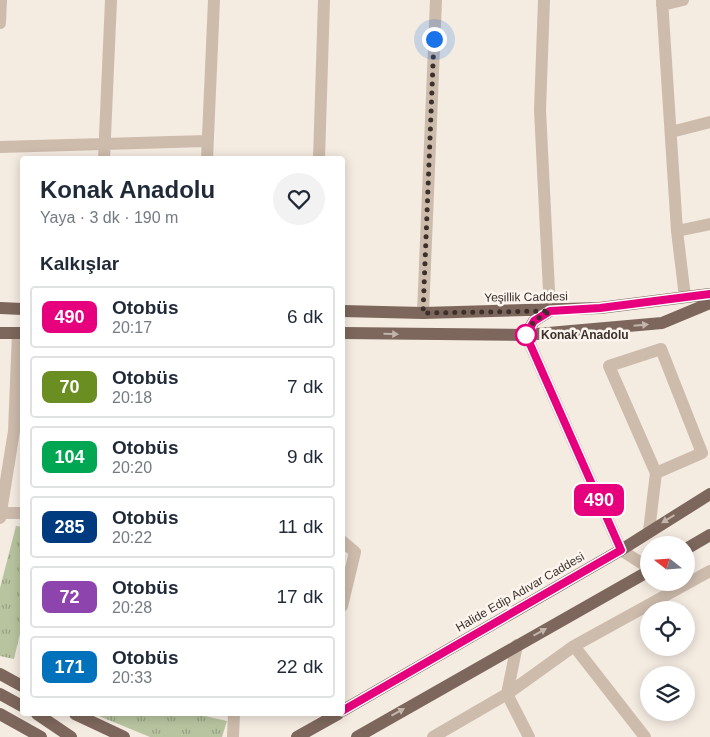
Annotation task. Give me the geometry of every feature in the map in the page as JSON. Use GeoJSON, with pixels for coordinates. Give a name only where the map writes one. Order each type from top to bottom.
{"type":"FeatureCollection","features":[{"type":"Feature","properties":{"kind":"main road","name":"Yeşillik Caddesi"},"geometry":{"type":"LineString","coordinates":[[345,311],[423,313],[550,311],[600,308],[710,294]]}},
{"type":"Feature","properties":{"kind":"main road"},"geometry":{"type":"LineString","coordinates":[[345,334],[526,335],[662,323],[710,303]]}},
{"type":"Feature","properties":{"kind":"main road"},"geometry":{"type":"LineString","coordinates":[[0,308],[20,309]]}},
{"type":"Feature","properties":{"kind":"main road"},"geometry":{"type":"LineString","coordinates":[[526,335],[534,321],[550,311]]}},
{"type":"Feature","properties":{"kind":"main road"},"geometry":{"type":"LineString","coordinates":[[0,333],[20,333]]}},
{"type":"Feature","properties":{"kind":"main road","name":"Halide Edip Adıvar Caddesi"},"geometry":{"type":"LineString","coordinates":[[345,709],[621,550],[648,531],[710,494]]}},
{"type":"Feature","properties":{"kind":"main road"},"geometry":{"type":"LineString","coordinates":[[695,544],[710,535]]}},
{"type":"Feature","properties":{"kind":"main road"},"geometry":{"type":"LineString","coordinates":[[357,737],[640,574]]}},
{"type":"Feature","properties":{"kind":"main road"},"geometry":{"type":"LineString","coordinates":[[0,674],[20,685]]}},
{"type":"Feature","properties":{"kind":"main road"},"geometry":{"type":"LineString","coordinates":[[0,694],[20,705]]}},
{"type":"Feature","properties":{"kind":"main road"},"geometry":{"type":"LineString","coordinates":[[0,714],[41,737]]}},
{"type":"Feature","properties":{"kind":"main road"},"geometry":{"type":"LineString","coordinates":[[40,716],[71,737]]}},
{"type":"Feature","properties":{"kind":"main road"},"geometry":{"type":"LineString","coordinates":[[79,716],[124,737]]}},
{"type":"Feature","properties":{"kind":"main road"},"geometry":{"type":"LineString","coordinates":[[297,737],[320,719]]}},
{"type":"Feature","properties":{"kind":"main road"},"geometry":{"type":"LineString","coordinates":[[105,728],[116,737]]}},
{"type":"Feature","properties":{"kind":"street"},"geometry":{"type":"LineString","coordinates":[[0,23],[1,0]]}},
{"type":"Feature","properties":{"kind":"street"},"geometry":{"type":"LineString","coordinates":[[104,156],[111,0]]}},
{"type":"Feature","properties":{"kind":"street"},"geometry":{"type":"LineString","coordinates":[[207,156],[206,141],[214,0]]}},
{"type":"Feature","properties":{"kind":"street"},"geometry":{"type":"LineString","coordinates":[[319,156],[324,0]]}},
{"type":"Feature","properties":{"kind":"street"},"geometry":{"type":"LineString","coordinates":[[423,313],[436,0]]}},
{"type":"Feature","properties":{"kind":"street"},"geometry":{"type":"LineString","coordinates":[[544,0],[540,110],[550,311]]}},
{"type":"Feature","properties":{"kind":"street"},"geometry":{"type":"LineString","coordinates":[[684,0],[662,2],[677,231],[686,298]]}},
{"type":"Feature","properties":{"kind":"street"},"geometry":{"type":"LineString","coordinates":[[671,132],[710,122]]}},
{"type":"Feature","properties":{"kind":"street"},"geometry":{"type":"LineString","coordinates":[[0,147],[206,141]]}},
{"type":"Feature","properties":{"kind":"street"},"geometry":{"type":"LineString","coordinates":[[677,231],[710,224]]}},
{"type":"Feature","properties":{"kind":"street"},"geometry":{"type":"LineString","coordinates":[[20,333],[14,431],[1,515],[20,513]]}},
{"type":"Feature","properties":{"kind":"street"},"geometry":{"type":"LineString","coordinates":[[526,335],[621,550],[640,563]]}},
{"type":"Feature","properties":{"kind":"street"},"geometry":{"type":"LineString","coordinates":[[648,531],[656,473],[609,366],[661,349],[706,454],[656,473]]}},
{"type":"Feature","properties":{"kind":"street"},"geometry":{"type":"LineString","coordinates":[[345,544],[355,552],[345,594]]}},
{"type":"Feature","properties":{"kind":"street"},"geometry":{"type":"LineString","coordinates":[[433,737],[506,694],[574,646],[710,571]]}},
{"type":"Feature","properties":{"kind":"street"},"geometry":{"type":"LineString","coordinates":[[517,645],[506,694],[529,737]]}},
{"type":"Feature","properties":{"kind":"street"},"geometry":{"type":"LineString","coordinates":[[574,646],[645,737]]}},
{"type":"Feature","properties":{"kind":"street"},"geometry":{"type":"LineString","coordinates":[[231,716],[233,737]]}},
{"type":"Feature","properties":{"kind":"green space"},"geometry":{"type":"Polygon","coordinates":[[[16,526],[20,527],[20,634],[14,659],[0,656],[0,588],[16,526]]]}},
{"type":"Feature","properties":{"kind":"green space"},"geometry":{"type":"Polygon","coordinates":[[[99,716],[205,716],[227,721],[222,737],[150,737],[99,716]]]}},
{"type":"Feature","properties":{"kind":"bus line","name":"490"},"geometry":{"type":"LineString","coordinates":[[345,709],[621,550],[526,335],[534,321],[550,311],[600,308],[710,294]]}},
{"type":"Feature","properties":{"kind":"place","name":"Konak Anadolu"},"geometry":{"type":"Point","coordinates":[526,335]}},
{"type":"Feature","properties":{"kind":"route"},"geometry":{"type":"LineString","coordinates":[[434,39],[423,313],[550,311],[534,321],[526,335]]}}]}
